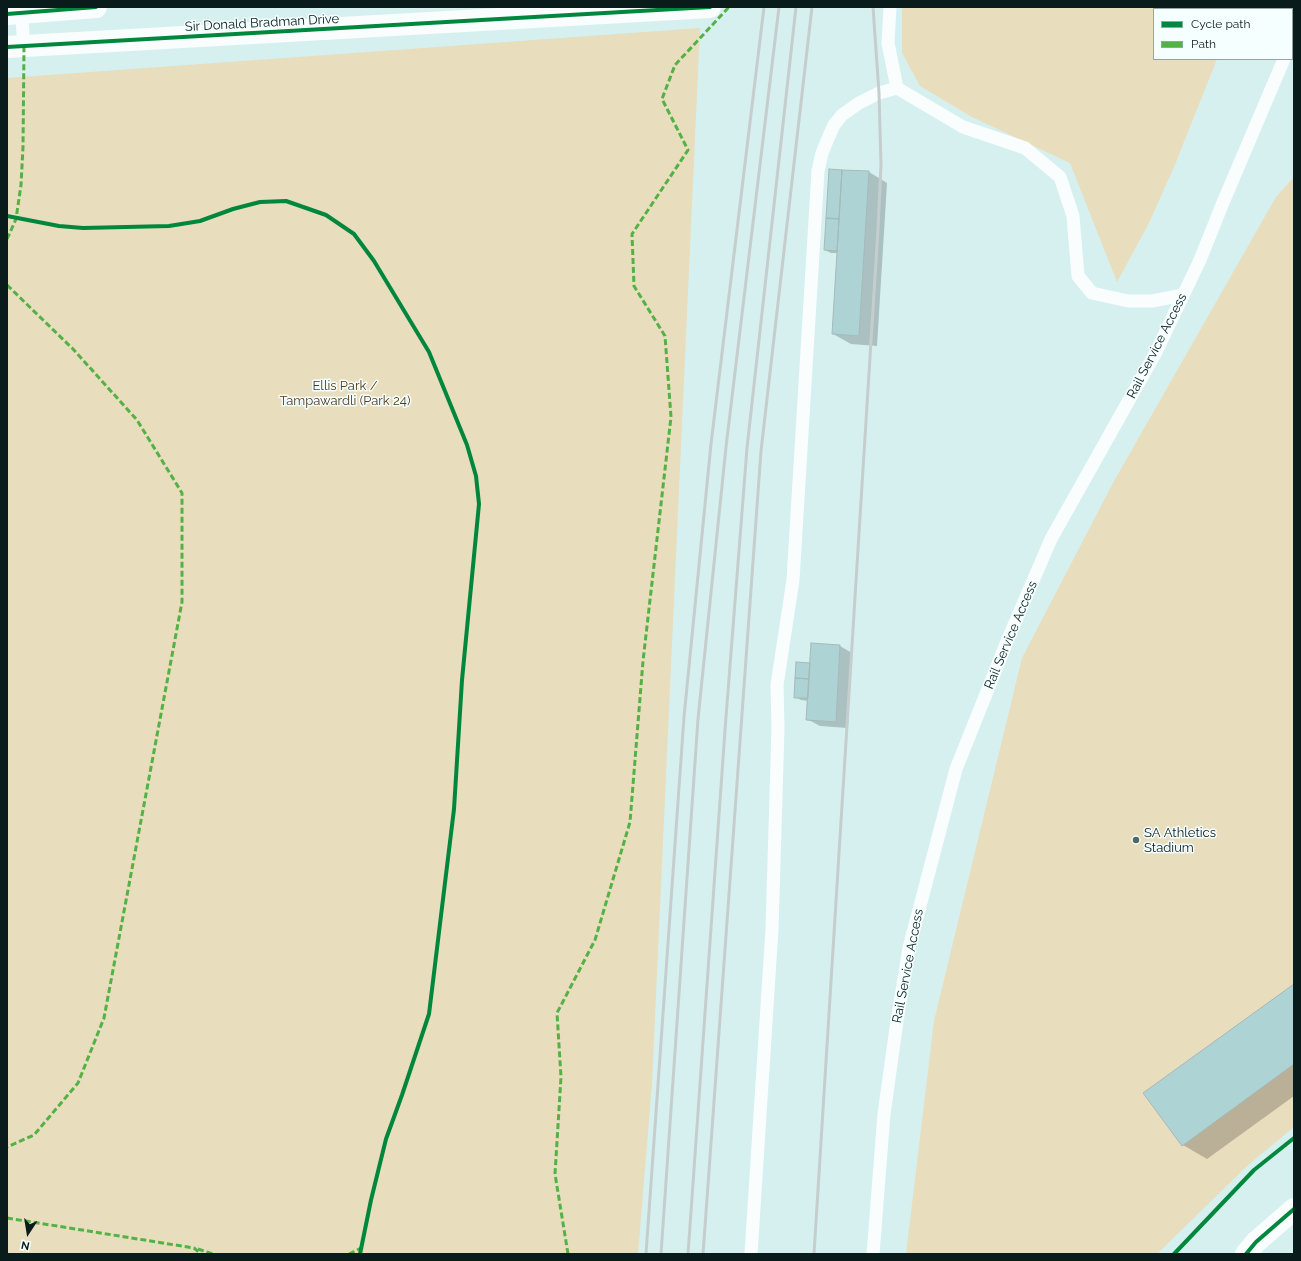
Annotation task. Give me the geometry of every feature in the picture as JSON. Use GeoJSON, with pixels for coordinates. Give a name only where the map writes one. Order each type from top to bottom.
{"type":"FeatureCollection","features":[{"type":"Feature","properties":{"kind":"main road"},"geometry":{"type":"LineString","coordinates":[[16,11],[96,7]]}},
{"type":"Feature","properties":{"kind":"main road","name":"Sir Donald Bradman Drive"},"geometry":{"type":"LineString","coordinates":[[16,47],[710,7]]}},
{"type":"Feature","properties":{"kind":"main road"},"geometry":{"type":"LineString","coordinates":[[1246,1254],[1256,1242],[1294,1209]]}},
{"type":"Feature","properties":{"kind":"lane"},"geometry":{"type":"LineString","coordinates":[[890,7],[888,43],[897,88]]}},
{"type":"Feature","properties":{"kind":"lane"},"geometry":{"type":"LineString","coordinates":[[16,11],[16,47]]}},
{"type":"Feature","properties":{"kind":"lane","name":"Rail Service Access"},"geometry":{"type":"LineString","coordinates":[[873,1254],[884,1114],[909,948],[956,769],[1008,639],[1051,539],[1156,352],[1200,260],[1284,60]]}},
{"type":"Feature","properties":{"kind":"lane"},"geometry":{"type":"LineString","coordinates":[[751,1254],[772,929],[778,728],[777,685],[793,580],[818,171],[822,153],[834,125],[842,115],[859,103],[879,93],[897,88],[963,127],[1025,148],[1060,177],[1073,216],[1078,276],[1092,293],[1128,301],[1152,301],[1183,295]]}},
{"type":"Feature","properties":{"kind":"green space"},"geometry":{"type":"Polygon","coordinates":[[[902,7],[1233,7],[1153,8],[1153,60],[1217,60],[1174,167],[1148,225],[1117,282],[1070,163],[972,117],[920,86],[902,53],[902,7]]]}},
{"type":"Feature","properties":{"kind":"green space","name":"Ellis Park / Tampawardli (Park 24)"},"geometry":{"type":"Polygon","coordinates":[[[700,28],[652,1083],[638,1254],[7,1254],[7,78],[700,28]]]}},
{"type":"Feature","properties":{"kind":"green space","name":"SA Athletics Stadium"},"geometry":{"type":"Polygon","coordinates":[[[1294,177],[1294,1127],[1247,1166],[1157,1254],[906,1254],[934,1021],[1022,658],[1114,481],[1276,197],[1294,177]]]}},
{"type":"Feature","properties":{"kind":"building"},"geometry":{"type":"Polygon","coordinates":[[[829,169],[842,170],[839,219],[826,218],[829,169]]]}},
{"type":"Feature","properties":{"kind":"building"},"geometry":{"type":"Polygon","coordinates":[[[842,170],[869,171],[859,336],[832,334],[842,170]]]}},
{"type":"Feature","properties":{"kind":"building"},"geometry":{"type":"Polygon","coordinates":[[[826,218],[839,219],[837,251],[824,250],[826,218]]]}},
{"type":"Feature","properties":{"kind":"building"},"geometry":{"type":"Polygon","coordinates":[[[811,643],[840,645],[836,722],[806,720],[811,643]]]}},
{"type":"Feature","properties":{"kind":"building"},"geometry":{"type":"Polygon","coordinates":[[[796,662],[810,663],[809,679],[795,678],[796,662]]]}},
{"type":"Feature","properties":{"kind":"building"},"geometry":{"type":"Polygon","coordinates":[[[795,678],[809,679],[808,698],[794,698],[795,678]]]}},
{"type":"Feature","properties":{"kind":"building"},"geometry":{"type":"Polygon","coordinates":[[[1294,984],[1294,1064],[1182,1146],[1143,1093],[1294,984]]]}},
{"type":"Feature","properties":{"kind":"railway"},"geometry":{"type":"LineString","coordinates":[[646,1254],[684,717],[711,444],[764,7]]}},
{"type":"Feature","properties":{"kind":"railway"},"geometry":{"type":"LineString","coordinates":[[661,1254],[698,719],[726,447],[779,7]]}},
{"type":"Feature","properties":{"kind":"railway"},"geometry":{"type":"LineString","coordinates":[[688,1254],[725,730],[747,448],[796,7]]}},
{"type":"Feature","properties":{"kind":"railway"},"geometry":{"type":"LineString","coordinates":[[703,1254],[761,451],[812,7]]}},
{"type":"Feature","properties":{"kind":"railway"},"geometry":{"type":"LineString","coordinates":[[814,1254],[878,229],[881,165],[879,93],[873,7]]}},
{"type":"Feature","properties":{"kind":"marked path"},"geometry":{"type":"LineString","coordinates":[[568,1254],[555,1174],[561,1077],[557,1013],[595,940],[630,822],[643,661],[671,417],[665,336],[634,286],[632,234],[688,150],[662,99],[675,65],[729,7]]}},
{"type":"Feature","properties":{"kind":"marked path"},"geometry":{"type":"LineString","coordinates":[[7,239],[16,219],[21,185],[24,47]]}},
{"type":"Feature","properties":{"kind":"marked path"},"geometry":{"type":"LineString","coordinates":[[7,285],[73,349],[137,420],[182,493],[182,602],[104,1018],[78,1083],[34,1135],[7,1147]]}},
{"type":"Feature","properties":{"kind":"marked path"},"geometry":{"type":"LineString","coordinates":[[7,1218],[194,1248],[201,1254]]}},
{"type":"Feature","properties":{"kind":"marked path"},"geometry":{"type":"LineString","coordinates":[[349,1254],[361,1248]]}},
{"type":"Feature","properties":{"kind":"marked path"},"geometry":{"type":"LineString","coordinates":[[198,1249],[213,1254]]}},
{"type":"Feature","properties":{"kind":"cycle path"},"geometry":{"type":"LineString","coordinates":[[7,14],[96,7]]}},
{"type":"Feature","properties":{"kind":"cycle path"},"geometry":{"type":"LineString","coordinates":[[7,47],[710,7]]}},
{"type":"Feature","properties":{"kind":"cycle path"},"geometry":{"type":"LineString","coordinates":[[7,216],[59,226],[83,228],[169,226],[200,221],[233,209],[260,202],[286,201],[326,215],[354,234],[374,261],[429,352],[467,445],[476,476],[479,504],[462,680],[454,809],[429,1014],[386,1139],[360,1254]]}},
{"type":"Feature","properties":{"kind":"cycle path"},"geometry":{"type":"LineString","coordinates":[[1174,1254],[1254,1170],[1294,1138]]}},
{"type":"Feature","properties":{"kind":"cycle path"},"geometry":{"type":"LineString","coordinates":[[1246,1254],[1256,1242],[1294,1209]]}},
{"type":"Feature","properties":{"kind":"place","name":"SA Athletics Stadium"},"geometry":{"type":"Point","coordinates":[1136,840]}}]}
